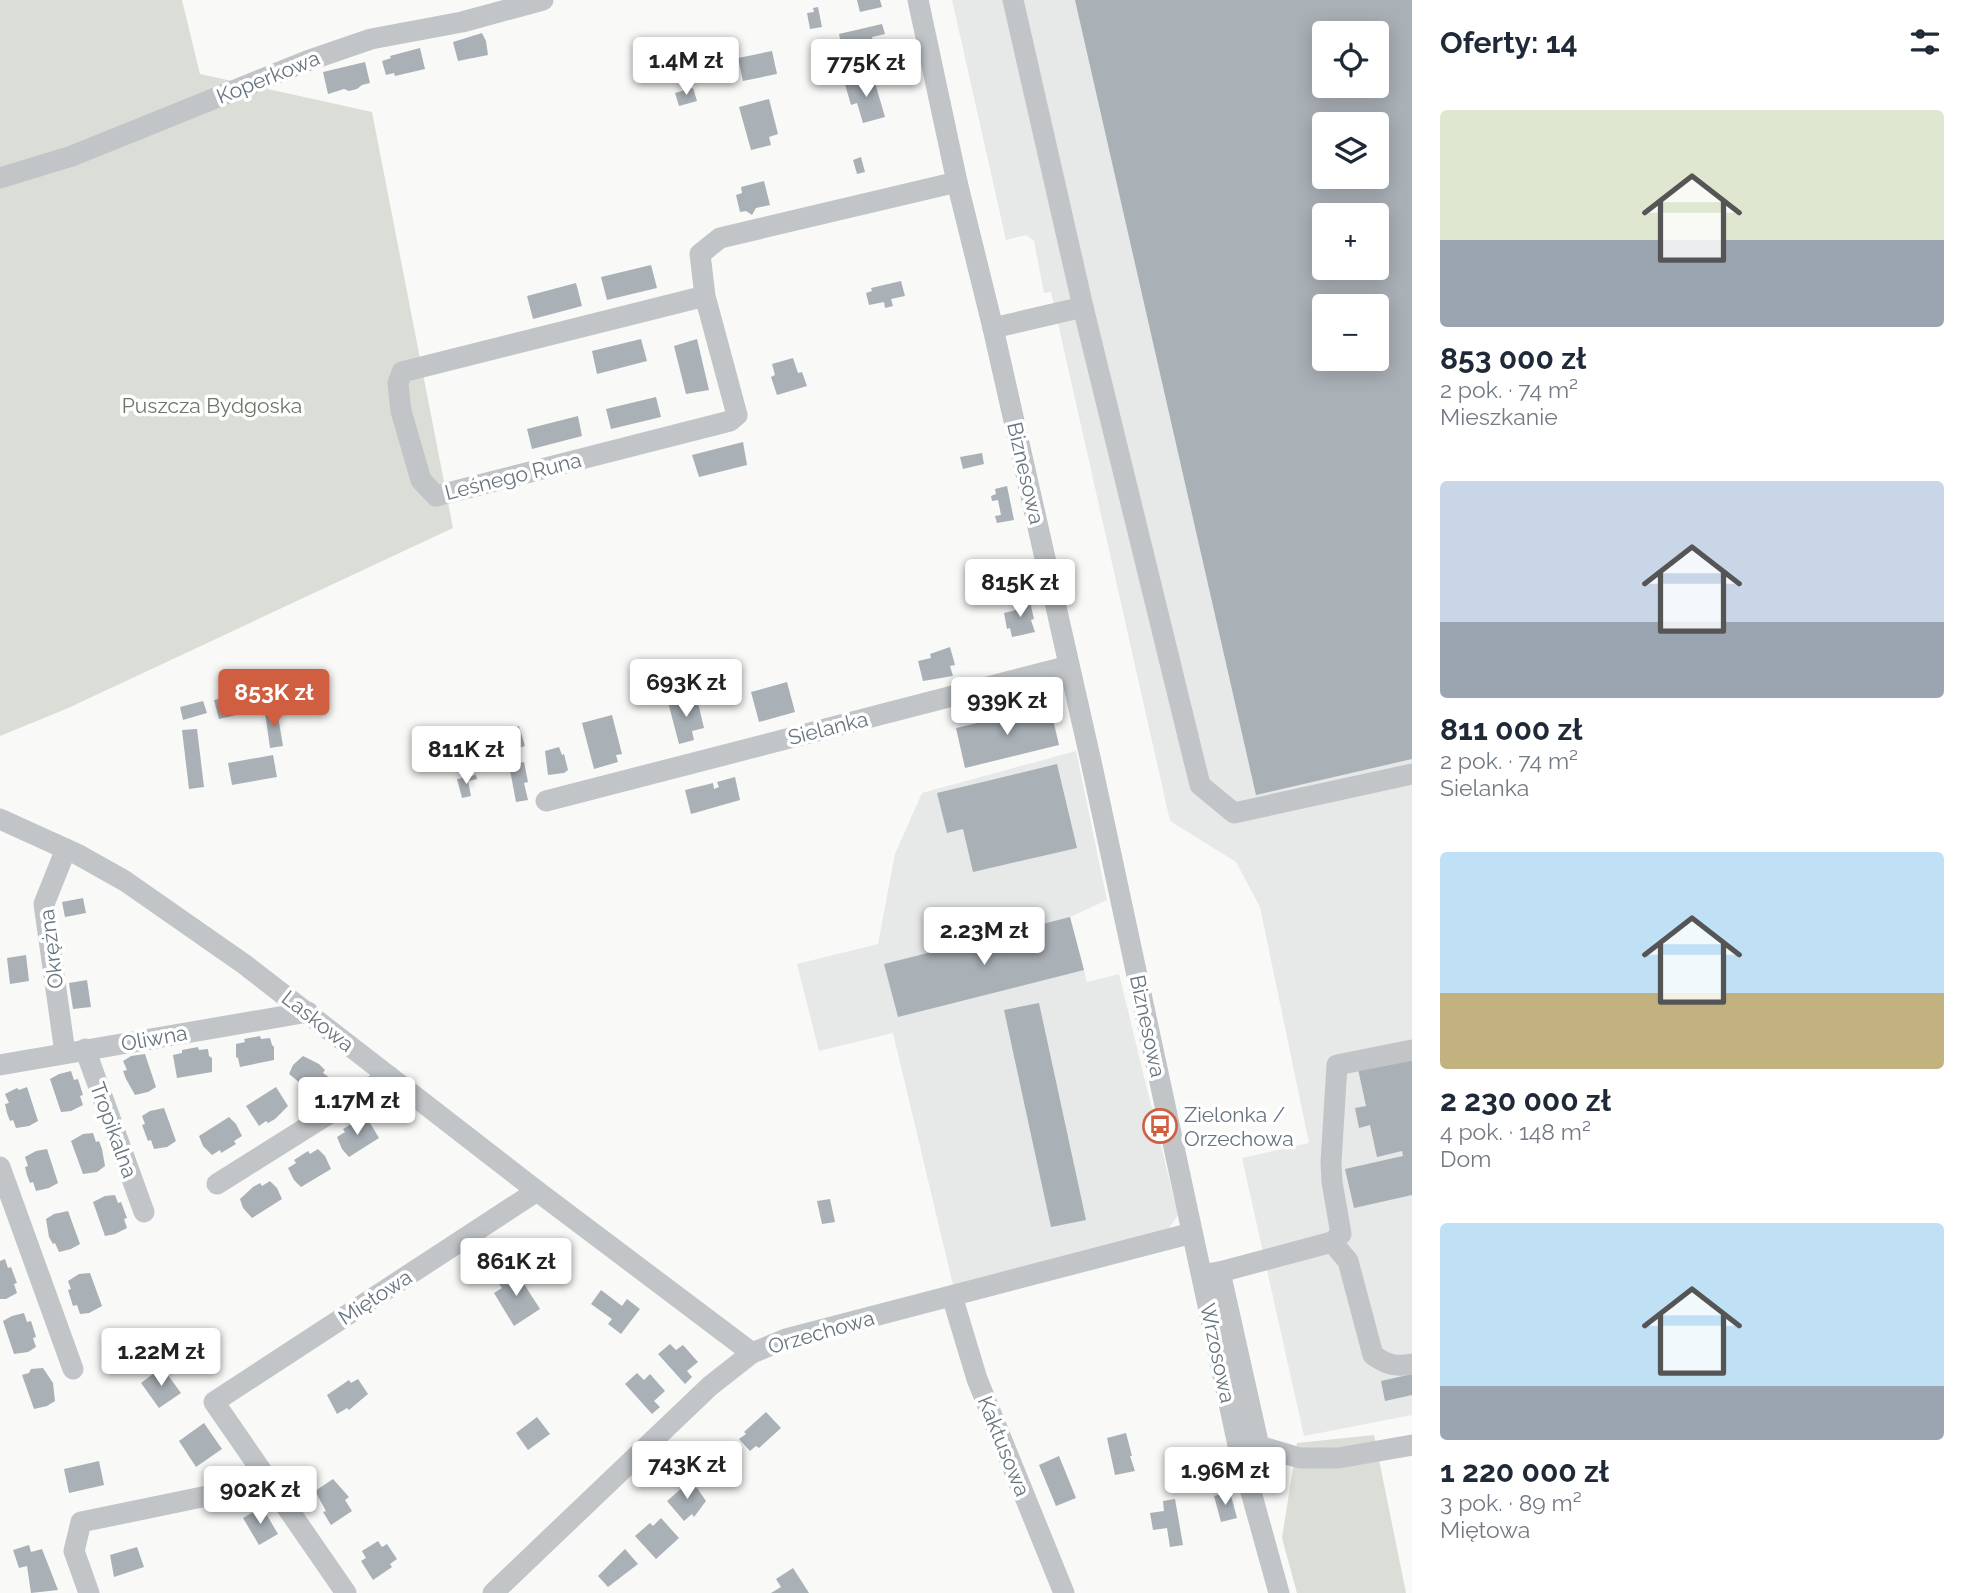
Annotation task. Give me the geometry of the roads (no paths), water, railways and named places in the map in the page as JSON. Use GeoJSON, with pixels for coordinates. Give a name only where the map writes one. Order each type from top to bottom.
{"type":"FeatureCollection","features":[{"type":"Feature","properties":{"kind":"street","name":"Koperkowa"},"geometry":{"type":"LineString","coordinates":[[0,178],[72,156],[307,61],[371,39],[462,22],[543,0]]}},
{"type":"Feature","properties":{"kind":"street","name":"Biznesowa"},"geometry":{"type":"LineString","coordinates":[[918,0],[957,182],[993,328],[1069,666],[1192,1233]]}},
{"type":"Feature","properties":{"kind":"street"},"geometry":{"type":"LineString","coordinates":[[1013,0],[1083,307],[1200,785],[1234,813],[1412,774]]}},
{"type":"Feature","properties":{"kind":"street","name":"Leśnego Runa"},"geometry":{"type":"LineString","coordinates":[[705,296],[402,372],[398,383],[401,411],[421,480],[436,496],[730,421],[737,415],[705,296],[700,254],[720,238],[957,182]]}},
{"type":"Feature","properties":{"kind":"street"},"geometry":{"type":"LineString","coordinates":[[993,328],[1083,307]]}},
{"type":"Feature","properties":{"kind":"street","name":"Sielanka"},"geometry":{"type":"LineString","coordinates":[[546,801],[1069,666]]}},
{"type":"Feature","properties":{"kind":"street","name":"Laskowa"},"geometry":{"type":"LineString","coordinates":[[0,819],[66,849],[125,881],[307,1012],[537,1191],[752,1353]]}},
{"type":"Feature","properties":{"kind":"street","name":"Okrężna"},"geometry":{"type":"LineString","coordinates":[[66,849],[44,904],[75,1051]]}},
{"type":"Feature","properties":{"kind":"street","name":"Oliwna"},"geometry":{"type":"LineString","coordinates":[[0,1065],[307,1012]]}},
{"type":"Feature","properties":{"kind":"street"},"geometry":{"type":"LineString","coordinates":[[1412,1050],[1337,1065],[1331,1162],[1341,1234],[1332,1242],[1211,1273],[1259,1446],[1300,1458],[1338,1458],[1412,1445]]}},
{"type":"Feature","properties":{"kind":"street","name":"Tropikalna"},"geometry":{"type":"LineString","coordinates":[[75,1051],[144,1212]]}},
{"type":"Feature","properties":{"kind":"street"},"geometry":{"type":"LineString","coordinates":[[217,1184],[389,1076]]}},
{"type":"Feature","properties":{"kind":"street"},"geometry":{"type":"LineString","coordinates":[[0,1167],[74,1369]]}},
{"type":"Feature","properties":{"kind":"street","name":"Miętowa"},"geometry":{"type":"LineString","coordinates":[[270,1483],[214,1402],[537,1191]]}},
{"type":"Feature","properties":{"kind":"street","name":"Wrzosowa"},"geometry":{"type":"LineString","coordinates":[[1192,1233],[1211,1273],[1238,1445],[1279,1593]]}},
{"type":"Feature","properties":{"kind":"street","name":"Orzechowa"},"geometry":{"type":"LineString","coordinates":[[494,1593],[710,1386],[752,1353],[786,1339],[1192,1233]]}},
{"type":"Feature","properties":{"kind":"street"},"geometry":{"type":"LineString","coordinates":[[1332,1242],[1348,1261],[1373,1355],[1384,1363],[1398,1367],[1412,1364]]}},
{"type":"Feature","properties":{"kind":"street","name":"Kaktusowa"},"geometry":{"type":"LineString","coordinates":[[952,1296],[977,1379],[1064,1593]]}},
{"type":"Feature","properties":{"kind":"street"},"geometry":{"type":"LineString","coordinates":[[1390,1450],[1412,1461]]}},
{"type":"Feature","properties":{"kind":"street"},"geometry":{"type":"LineString","coordinates":[[89,1593],[74,1551],[81,1522],[270,1483],[346,1593]]}},
{"type":"Feature","properties":{"kind":"place","name":"Zielonka / Orzechowa"},"geometry":{"type":"Point","coordinates":[1160,1126]}},
{"type":"Feature","properties":{"kind":"park label","name":"Puszcza Bydgoska"},"geometry":{"type":"Point","coordinates":[212,405]}}]}
